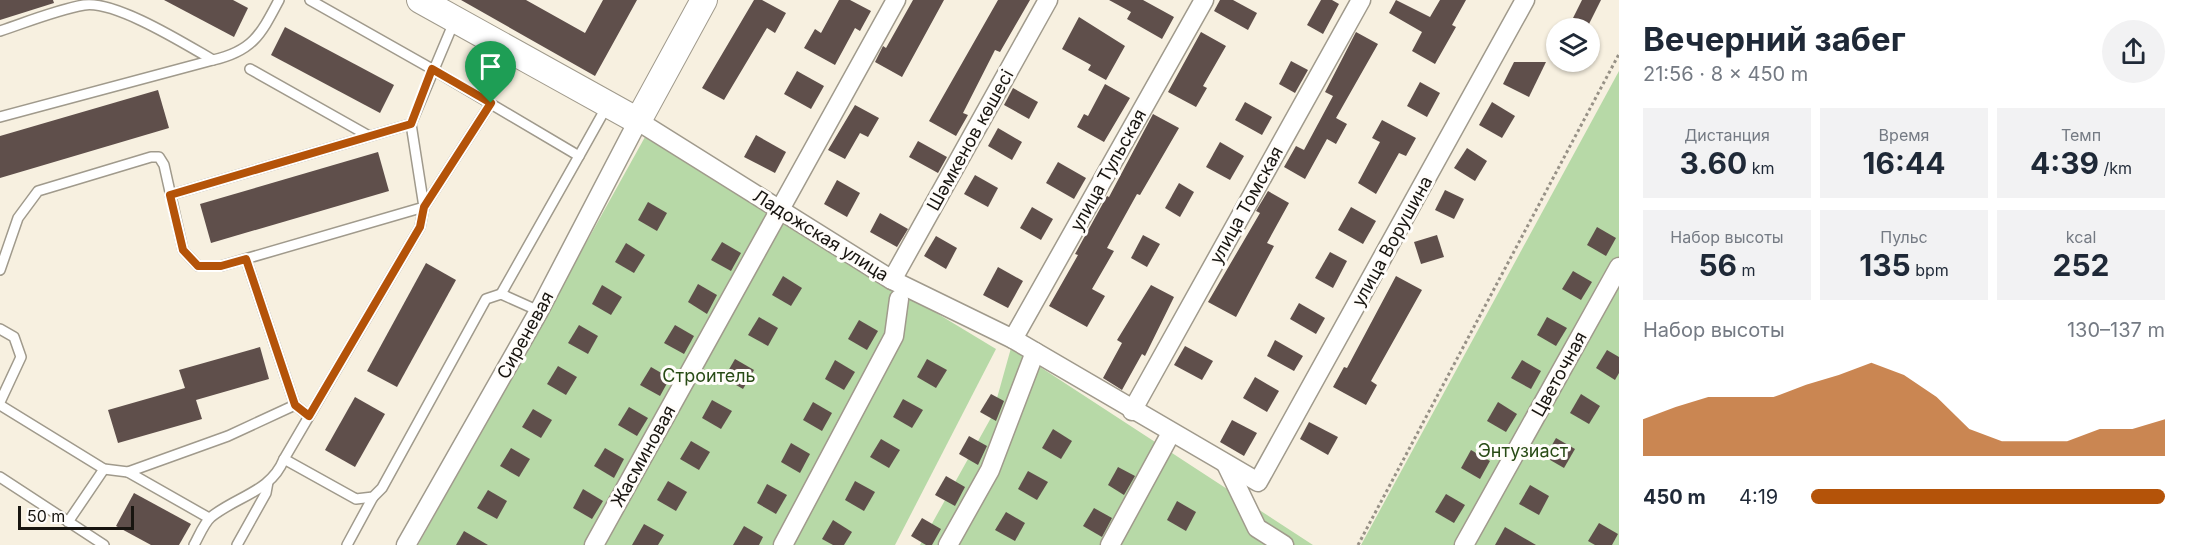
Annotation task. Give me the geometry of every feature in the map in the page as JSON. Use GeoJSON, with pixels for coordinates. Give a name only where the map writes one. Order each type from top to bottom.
{"type":"FeatureCollection","features":[{"type":"Feature","properties":{"kind":"main road","name":"Ладожская улица"},"geometry":{"type":"LineString","coordinates":[[420,0],[638,121]]}},
{"type":"Feature","properties":{"kind":"main road"},"geometry":{"type":"LineString","coordinates":[[638,121],[704,0]]}},
{"type":"Feature","properties":{"kind":"street","name":"Жасминовая"},"geometry":{"type":"LineString","coordinates":[[594,545],[896,0]]}},
{"type":"Feature","properties":{"kind":"street","name":"Шәмкенов көшесі"},"geometry":{"type":"LineString","coordinates":[[892,280],[1048,0]]}},
{"type":"Feature","properties":{"kind":"street","name":"улица Тульская"},"geometry":{"type":"LineString","coordinates":[[1013,339],[1204,0]]}},
{"type":"Feature","properties":{"kind":"street","name":"улица Томская"},"geometry":{"type":"LineString","coordinates":[[1132,411],[1361,0]]}},
{"type":"Feature","properties":{"kind":"street","name":"улица Ворушина"},"geometry":{"type":"LineString","coordinates":[[1258,482],[1526,0]]}},
{"type":"Feature","properties":{"kind":"street","name":"Ладожская улица"},"geometry":{"type":"LineString","coordinates":[[638,121],[892,280],[1013,339],[1132,411],[1258,482]]}},
{"type":"Feature","properties":{"kind":"street","name":"Сиреневая"},"geometry":{"type":"LineString","coordinates":[[406,545],[539,311],[638,121]]}},
{"type":"Feature","properties":{"kind":"street","name":"Цветочная"},"geometry":{"type":"LineString","coordinates":[[1464,545],[1619,267]]}},
{"type":"Feature","properties":{"kind":"street"},"geometry":{"type":"LineString","coordinates":[[783,545],[894,336],[899,299]]}},
{"type":"Feature","properties":{"kind":"street"},"geometry":{"type":"LineString","coordinates":[[948,545],[990,470],[1035,352]]}},
{"type":"Feature","properties":{"kind":"street"},"geometry":{"type":"LineString","coordinates":[[1110,545],[1171,433]]}},
{"type":"Feature","properties":{"kind":"street"},"geometry":{"type":"LineString","coordinates":[[1226,464],[1257,528],[1281,544]]}},
{"type":"Feature","properties":{"kind":"lane"},"geometry":{"type":"LineString","coordinates":[[0,117],[236,55],[262,33],[279,0]]}},
{"type":"Feature","properties":{"kind":"lane"},"geometry":{"type":"LineString","coordinates":[[310,0],[579,156]]}},
{"type":"Feature","properties":{"kind":"lane"},"geometry":{"type":"LineString","coordinates":[[0,31],[86,4],[112,8],[213,60]]}},
{"type":"Feature","properties":{"kind":"lane"},"geometry":{"type":"LineString","coordinates":[[194,545],[209,518],[268,482],[279,472],[284,459],[420,227],[424,207],[411,124],[432,69],[455,19]]}},
{"type":"Feature","properties":{"kind":"lane"},"geometry":{"type":"LineString","coordinates":[[250,69],[369,136]]}},
{"type":"Feature","properties":{"kind":"lane"},"geometry":{"type":"LineString","coordinates":[[0,270],[18,218],[38,191],[151,157],[159,158],[164,165],[183,250],[198,266],[221,266],[424,207],[491,103]]}},
{"type":"Feature","properties":{"kind":"lane"},"geometry":{"type":"LineString","coordinates":[[501,294],[607,105]]}},
{"type":"Feature","properties":{"kind":"lane"},"geometry":{"type":"LineString","coordinates":[[170,195],[411,124]]}},
{"type":"Feature","properties":{"kind":"lane"},"geometry":{"type":"LineString","coordinates":[[246,259],[295,405],[309,416]]}},
{"type":"Feature","properties":{"kind":"lane"},"geometry":{"type":"LineString","coordinates":[[347,545],[373,497],[382,488],[483,303],[493,295],[501,294],[539,311]]}},
{"type":"Feature","properties":{"kind":"lane"},"geometry":{"type":"LineString","coordinates":[[0,329],[14,337],[21,357],[0,404],[104,470],[128,472],[228,436],[295,405]]}},
{"type":"Feature","properties":{"kind":"lane"},"geometry":{"type":"LineString","coordinates":[[284,459],[356,499],[373,497]]}},
{"type":"Feature","properties":{"kind":"lane"},"geometry":{"type":"LineString","coordinates":[[68,522],[104,470]]}},
{"type":"Feature","properties":{"kind":"lane"},"geometry":{"type":"LineString","coordinates":[[128,472],[209,518]]}},
{"type":"Feature","properties":{"kind":"lane"},"geometry":{"type":"LineString","coordinates":[[0,477],[104,545]]}},
{"type":"Feature","properties":{"kind":"lane"},"geometry":{"type":"LineString","coordinates":[[237,545],[266,493],[268,482]]}},
{"type":"Feature","properties":{"kind":"path"},"geometry":{"type":"LineString","coordinates":[[1358,545],[1619,54]]}},
{"type":"Feature","properties":{"kind":"green space","name":"Энтузиаст"},"geometry":{"type":"Polygon","coordinates":[[[1619,71],[1619,545],[1361,545],[1619,71]]]}},
{"type":"Feature","properties":{"kind":"green space","name":"Строитель"},"geometry":{"type":"Polygon","coordinates":[[[645,137],[996,349],[895,545],[418,545],[645,137]]]}},
{"type":"Feature","properties":{"kind":"green space"},"geometry":{"type":"Polygon","coordinates":[[[1011,348],[1313,545],[920,545],[992,416],[1011,348]]]}},
{"type":"Feature","properties":{"kind":"building"},"geometry":{"type":"Polygon","coordinates":[[[0,0],[53,0],[54,3],[0,20],[0,0]]]}},
{"type":"Feature","properties":{"kind":"building"},"geometry":{"type":"Polygon","coordinates":[[[164,0],[233,0],[248,8],[234,37],[164,0]]]}},
{"type":"Feature","properties":{"kind":"building"},"geometry":{"type":"Polygon","coordinates":[[[461,0],[526,0],[585,33],[603,0],[637,0],[595,76],[461,0]]]}},
{"type":"Feature","properties":{"kind":"building"},"geometry":{"type":"Polygon","coordinates":[[[754,0],[762,0],[786,13],[775,33],[767,28],[724,100],[702,88],[754,0]]]}},
{"type":"Feature","properties":{"kind":"building"},"geometry":{"type":"Polygon","coordinates":[[[839,0],[850,0],[871,11],[860,31],[855,28],[835,65],[804,48],[815,29],[821,33],[839,0]]]}},
{"type":"Feature","properties":{"kind":"building"},"geometry":{"type":"Polygon","coordinates":[[[913,0],[944,0],[902,77],[875,62],[883,46],[886,48],[913,0]]]}},
{"type":"Feature","properties":{"kind":"building"},"geometry":{"type":"Polygon","coordinates":[[[998,0],[1030,0],[1000,52],[995,50],[963,113],[968,115],[956,136],[929,121],[998,0]]]}},
{"type":"Feature","properties":{"kind":"building"},"geometry":{"type":"Polygon","coordinates":[[[1109,0],[1143,0],[1174,17],[1162,39],[1127,19],[1131,12],[1109,0]]]}},
{"type":"Feature","properties":{"kind":"building"},"geometry":{"type":"Polygon","coordinates":[[[1220,0],[1233,0],[1257,13],[1248,30],[1214,11],[1220,0]]]}},
{"type":"Feature","properties":{"kind":"building"},"geometry":{"type":"Polygon","coordinates":[[[1321,0],[1332,0],[1339,4],[1323,34],[1307,25],[1321,0]]]}},
{"type":"Feature","properties":{"kind":"building"},"geometry":{"type":"Polygon","coordinates":[[[1396,0],[1430,17],[1440,0],[1466,0],[1452,25],[1456,27],[1435,64],[1412,51],[1422,32],[1389,13],[1396,0]]]}},
{"type":"Feature","properties":{"kind":"building"},"geometry":{"type":"Polygon","coordinates":[[[1582,0],[1601,0],[1592,18],[1573,18],[1582,0]]]}},
{"type":"Feature","properties":{"kind":"building"},"geometry":{"type":"Polygon","coordinates":[[[1079,17],[1125,46],[1106,80],[1088,70],[1091,65],[1062,49],[1079,17]]]}},
{"type":"Feature","properties":{"kind":"building"},"geometry":{"type":"Polygon","coordinates":[[[285,27],[394,85],[380,113],[271,55],[285,27]]]}},
{"type":"Feature","properties":{"kind":"building"},"geometry":{"type":"Polygon","coordinates":[[[1201,32],[1226,46],[1203,86],[1207,88],[1196,107],[1168,92],[1201,32]]]}},
{"type":"Feature","properties":{"kind":"building"},"geometry":{"type":"Polygon","coordinates":[[[1356,32],[1378,44],[1336,118],[1347,124],[1336,144],[1327,139],[1305,179],[1284,167],[1296,146],[1304,150],[1333,96],[1325,92],[1356,32]]]}},
{"type":"Feature","properties":{"kind":"building"},"geometry":{"type":"Polygon","coordinates":[[[1291,61],[1308,70],[1295,93],[1279,84],[1291,61]]]}},
{"type":"Feature","properties":{"kind":"building"},"geometry":{"type":"Polygon","coordinates":[[[1514,62],[1546,62],[1529,97],[1503,84],[1514,62]]]}},
{"type":"Feature","properties":{"kind":"building"},"geometry":{"type":"Polygon","coordinates":[[[797,71],[824,86],[811,109],[784,94],[797,71]]]}},
{"type":"Feature","properties":{"kind":"building"},"geometry":{"type":"Polygon","coordinates":[[[1420,82],[1440,93],[1427,117],[1407,106],[1420,82]]]}},
{"type":"Feature","properties":{"kind":"building"},"geometry":{"type":"Polygon","coordinates":[[[1105,84],[1130,98],[1104,142],[1077,127],[1084,114],[1088,116],[1105,84]]]}},
{"type":"Feature","properties":{"kind":"building"},"geometry":{"type":"Polygon","coordinates":[[[1013,88],[1038,102],[1029,119],[1004,105],[1013,88]]]}},
{"type":"Feature","properties":{"kind":"building"},"geometry":{"type":"Polygon","coordinates":[[[158,90],[169,128],[0,178],[0,136],[158,90]]]}},
{"type":"Feature","properties":{"kind":"building"},"geometry":{"type":"Polygon","coordinates":[[[1245,102],[1272,117],[1262,135],[1235,120],[1245,102]]]}},
{"type":"Feature","properties":{"kind":"building"},"geometry":{"type":"Polygon","coordinates":[[[1492,102],[1515,116],[1502,138],[1479,125],[1492,102]]]}},
{"type":"Feature","properties":{"kind":"building"},"geometry":{"type":"Polygon","coordinates":[[[855,105],[879,118],[868,137],[860,133],[845,159],[828,150],[855,105]]]}},
{"type":"Feature","properties":{"kind":"building"},"geometry":{"type":"Polygon","coordinates":[[[1153,114],[1179,128],[1140,195],[1137,194],[1107,248],[1114,251],[1092,289],[1105,296],[1087,327],[1049,306],[1078,255],[1075,254],[1107,196],[1109,197],[1153,114]]]}},
{"type":"Feature","properties":{"kind":"building"},"geometry":{"type":"Polygon","coordinates":[[[1382,120],[1416,138],[1406,156],[1399,153],[1376,194],[1358,183],[1380,142],[1372,138],[1382,120]]]}},
{"type":"Feature","properties":{"kind":"building"},"geometry":{"type":"Polygon","coordinates":[[[998,128],[1022,142],[1012,160],[988,146],[998,128]]]}},
{"type":"Feature","properties":{"kind":"building"},"geometry":{"type":"Polygon","coordinates":[[[756,135],[786,152],[775,173],[744,157],[756,135]]]}},
{"type":"Feature","properties":{"kind":"building"},"geometry":{"type":"Polygon","coordinates":[[[918,141],[947,157],[938,173],[909,157],[918,141]]]}},
{"type":"Feature","properties":{"kind":"building"},"geometry":{"type":"Polygon","coordinates":[[[1220,142],[1244,156],[1230,180],[1206,167],[1220,142]]]}},
{"type":"Feature","properties":{"kind":"building"},"geometry":{"type":"Polygon","coordinates":[[[1467,148],[1487,161],[1475,181],[1454,168],[1467,148]]]}},
{"type":"Feature","properties":{"kind":"building"},"geometry":{"type":"Polygon","coordinates":[[[378,152],[389,191],[211,243],[200,204],[378,152]]]}},
{"type":"Feature","properties":{"kind":"building"},"geometry":{"type":"Polygon","coordinates":[[[1058,162],[1086,178],[1074,199],[1046,183],[1058,162]]]}},
{"type":"Feature","properties":{"kind":"building"},"geometry":{"type":"Polygon","coordinates":[[[975,175],[998,188],[988,207],[964,194],[975,175]]]}},
{"type":"Feature","properties":{"kind":"building"},"geometry":{"type":"Polygon","coordinates":[[[837,180],[860,193],[847,217],[824,204],[837,180]]]}},
{"type":"Feature","properties":{"kind":"building"},"geometry":{"type":"Polygon","coordinates":[[[1179,183],[1194,192],[1180,217],[1165,208],[1179,183]]]}},
{"type":"Feature","properties":{"kind":"building"},"geometry":{"type":"Polygon","coordinates":[[[1445,190],[1464,199],[1454,219],[1435,210],[1445,190]]]}},
{"type":"Feature","properties":{"kind":"building"},"geometry":{"type":"Polygon","coordinates":[[[1268,191],[1289,203],[1267,243],[1274,246],[1236,317],[1208,302],[1260,213],[1256,211],[1268,191]]]}},
{"type":"Feature","properties":{"kind":"building"},"geometry":{"type":"Polygon","coordinates":[[[648,202],[667,213],[657,231],[638,220],[648,202]]]}},
{"type":"Feature","properties":{"kind":"building"},"geometry":{"type":"Polygon","coordinates":[[[1032,207],[1053,219],[1041,240],[1020,228],[1032,207]]]}},
{"type":"Feature","properties":{"kind":"building"},"geometry":{"type":"Polygon","coordinates":[[[1351,207],[1376,221],[1363,244],[1338,230],[1351,207]]]}},
{"type":"Feature","properties":{"kind":"building"},"geometry":{"type":"Polygon","coordinates":[[[880,213],[908,229],[897,247],[870,232],[880,213]]]}},
{"type":"Feature","properties":{"kind":"building"},"geometry":{"type":"Polygon","coordinates":[[[1597,227],[1616,238],[1606,256],[1587,245],[1597,227]]]}},
{"type":"Feature","properties":{"kind":"building"},"geometry":{"type":"Polygon","coordinates":[[[1143,235],[1160,244],[1147,267],[1131,258],[1143,235]]]}},
{"type":"Feature","properties":{"kind":"building"},"geometry":{"type":"Polygon","coordinates":[[[1437,235],[1444,257],[1421,264],[1414,242],[1437,235]]]}},
{"type":"Feature","properties":{"kind":"building"},"geometry":{"type":"Polygon","coordinates":[[[936,236],[957,248],[946,269],[924,256],[936,236]]]}},
{"type":"Feature","properties":{"kind":"building"},"geometry":{"type":"Polygon","coordinates":[[[722,242],[741,253],[731,271],[711,260],[722,242]]]}},
{"type":"Feature","properties":{"kind":"building"},"geometry":{"type":"Polygon","coordinates":[[[626,243],[645,255],[634,273],[615,262],[626,243]]]}},
{"type":"Feature","properties":{"kind":"building"},"geometry":{"type":"Polygon","coordinates":[[[1330,252],[1347,261],[1333,288],[1315,278],[1330,252]]]}},
{"type":"Feature","properties":{"kind":"building"},"geometry":{"type":"Polygon","coordinates":[[[426,263],[456,280],[397,387],[367,371],[426,263]]]}},
{"type":"Feature","properties":{"kind":"building"},"geometry":{"type":"Polygon","coordinates":[[[998,267],[1023,281],[1008,308],[983,295],[998,267]]]}},
{"type":"Feature","properties":{"kind":"building"},"geometry":{"type":"Polygon","coordinates":[[[1573,271],[1592,282],[1581,300],[1562,289],[1573,271]]]}},
{"type":"Feature","properties":{"kind":"building"},"geometry":{"type":"Polygon","coordinates":[[[783,276],[802,288],[791,306],[772,295],[783,276]]]}},
{"type":"Feature","properties":{"kind":"building"},"geometry":{"type":"Polygon","coordinates":[[[1396,276],[1422,290],[1371,381],[1377,385],[1366,405],[1333,387],[1344,367],[1347,368],[1396,276]]]}},
{"type":"Feature","properties":{"kind":"building"},"geometry":{"type":"Polygon","coordinates":[[[698,284],[717,295],[707,314],[688,302],[698,284]]]}},
{"type":"Feature","properties":{"kind":"building"},"geometry":{"type":"Polygon","coordinates":[[[602,285],[622,297],[611,315],[592,304],[602,285]]]}},
{"type":"Feature","properties":{"kind":"building"},"geometry":{"type":"Polygon","coordinates":[[[1151,285],[1174,297],[1145,356],[1142,354],[1122,390],[1103,378],[1122,343],[1117,340],[1151,285]]]}},
{"type":"Feature","properties":{"kind":"building"},"geometry":{"type":"Polygon","coordinates":[[[1299,303],[1325,318],[1316,334],[1290,319],[1299,303]]]}},
{"type":"Feature","properties":{"kind":"building"},"geometry":{"type":"Polygon","coordinates":[[[759,317],[778,328],[768,346],[748,335],[759,317]]]}},
{"type":"Feature","properties":{"kind":"building"},"geometry":{"type":"Polygon","coordinates":[[[1547,317],[1567,328],[1556,346],[1537,335],[1547,317]]]}},
{"type":"Feature","properties":{"kind":"building"},"geometry":{"type":"Polygon","coordinates":[[[859,320],[878,331],[867,350],[848,339],[859,320]]]}},
{"type":"Feature","properties":{"kind":"building"},"geometry":{"type":"Polygon","coordinates":[[[579,325],[598,336],[588,354],[568,343],[579,325]]]}},
{"type":"Feature","properties":{"kind":"building"},"geometry":{"type":"Polygon","coordinates":[[[675,325],[694,336],[684,354],[664,343],[675,325]]]}},
{"type":"Feature","properties":{"kind":"building"},"geometry":{"type":"Polygon","coordinates":[[[1275,340],[1303,356],[1294,371],[1267,356],[1275,340]]]}},
{"type":"Feature","properties":{"kind":"building"},"geometry":{"type":"Polygon","coordinates":[[[1185,346],[1213,361],[1202,380],[1174,365],[1185,346]]]}},
{"type":"Feature","properties":{"kind":"building"},"geometry":{"type":"Polygon","coordinates":[[[260,347],[269,379],[196,400],[202,419],[118,443],[108,410],[185,388],[179,370],[260,347]]]}},
{"type":"Feature","properties":{"kind":"building"},"geometry":{"type":"Polygon","coordinates":[[[1607,350],[1619,357],[1619,373],[1615,380],[1596,368],[1607,350]]]}},
{"type":"Feature","properties":{"kind":"building"},"geometry":{"type":"Polygon","coordinates":[[[735,359],[754,370],[743,389],[724,378],[735,359]]]}},
{"type":"Feature","properties":{"kind":"building"},"geometry":{"type":"Polygon","coordinates":[[[927,359],[947,370],[936,388],[917,377],[927,359]]]}},
{"type":"Feature","properties":{"kind":"building"},"geometry":{"type":"Polygon","coordinates":[[[835,360],[855,372],[844,390],[825,379],[835,360]]]}},
{"type":"Feature","properties":{"kind":"building"},"geometry":{"type":"Polygon","coordinates":[[[1522,360],[1541,371],[1531,389],[1511,378],[1522,360]]]}},
{"type":"Feature","properties":{"kind":"building"},"geometry":{"type":"Polygon","coordinates":[[[558,366],[577,377],[566,395],[547,384],[558,366]]]}},
{"type":"Feature","properties":{"kind":"building"},"geometry":{"type":"Polygon","coordinates":[[[651,367],[670,378],[660,396],[640,385],[651,367]]]}},
{"type":"Feature","properties":{"kind":"building"},"geometry":{"type":"Polygon","coordinates":[[[1255,377],[1279,391],[1267,412],[1243,398],[1255,377]]]}},
{"type":"Feature","properties":{"kind":"building"},"geometry":{"type":"Polygon","coordinates":[[[991,394],[1004,401],[996,421],[980,412],[991,394]]]}},
{"type":"Feature","properties":{"kind":"building"},"geometry":{"type":"Polygon","coordinates":[[[1581,394],[1600,406],[1589,424],[1570,413],[1581,394]]]}},
{"type":"Feature","properties":{"kind":"building"},"geometry":{"type":"Polygon","coordinates":[[[355,397],[385,414],[355,467],[325,450],[355,397]]]}},
{"type":"Feature","properties":{"kind":"building"},"geometry":{"type":"Polygon","coordinates":[[[903,399],[923,410],[912,428],[893,417],[903,399]]]}},
{"type":"Feature","properties":{"kind":"building"},"geometry":{"type":"Polygon","coordinates":[[[712,400],[732,411],[721,429],[702,418],[712,400]]]}},
{"type":"Feature","properties":{"kind":"building"},"geometry":{"type":"Polygon","coordinates":[[[813,402],[832,413],[822,431],[803,420],[813,402]]]}},
{"type":"Feature","properties":{"kind":"building"},"geometry":{"type":"Polygon","coordinates":[[[1498,402],[1517,414],[1506,432],[1487,421],[1498,402]]]}},
{"type":"Feature","properties":{"kind":"building"},"geometry":{"type":"Polygon","coordinates":[[[629,407],[648,418],[637,436],[618,425],[629,407]]]}},
{"type":"Feature","properties":{"kind":"building"},"geometry":{"type":"Polygon","coordinates":[[[533,409],[552,420],[541,438],[522,427],[533,409]]]}},
{"type":"Feature","properties":{"kind":"building"},"geometry":{"type":"Polygon","coordinates":[[[1232,420],[1257,433],[1244,456],[1220,442],[1232,420]]]}},
{"type":"Feature","properties":{"kind":"building"},"geometry":{"type":"Polygon","coordinates":[[[1309,422],[1338,437],[1328,455],[1300,439],[1309,422]]]}},
{"type":"Feature","properties":{"kind":"building"},"geometry":{"type":"Polygon","coordinates":[[[1053,429],[1072,441],[1061,459],[1042,448],[1053,429]]]}},
{"type":"Feature","properties":{"kind":"building"},"geometry":{"type":"Polygon","coordinates":[[[969,436],[987,446],[978,465],[959,454],[969,436]]]}},
{"type":"Feature","properties":{"kind":"building"},"geometry":{"type":"Polygon","coordinates":[[[1556,438],[1575,449],[1564,468],[1545,457],[1556,438]]]}},
{"type":"Feature","properties":{"kind":"building"},"geometry":{"type":"Polygon","coordinates":[[[881,439],[900,450],[889,468],[870,457],[881,439]]]}},
{"type":"Feature","properties":{"kind":"building"},"geometry":{"type":"Polygon","coordinates":[[[691,441],[710,452],[699,470],[680,459],[691,441]]]}},
{"type":"Feature","properties":{"kind":"building"},"geometry":{"type":"Polygon","coordinates":[[[791,443],[810,454],[800,473],[781,462],[791,443]]]}},
{"type":"Feature","properties":{"kind":"building"},"geometry":{"type":"Polygon","coordinates":[[[511,448],[530,459],[519,477],[500,466],[511,448]]]}},
{"type":"Feature","properties":{"kind":"building"},"geometry":{"type":"Polygon","coordinates":[[[605,448],[624,459],[614,478],[594,466],[605,448]]]}},
{"type":"Feature","properties":{"kind":"building"},"geometry":{"type":"Polygon","coordinates":[[[1471,450],[1490,461],[1480,479],[1461,468],[1471,450]]]}},
{"type":"Feature","properties":{"kind":"building"},"geometry":{"type":"Polygon","coordinates":[[[1118,467],[1135,476],[1124,495],[1108,485],[1118,467]]]}},
{"type":"Feature","properties":{"kind":"building"},"geometry":{"type":"Polygon","coordinates":[[[1028,471],[1048,482],[1037,500],[1018,489],[1028,471]]]}},
{"type":"Feature","properties":{"kind":"building"},"geometry":{"type":"Polygon","coordinates":[[[946,476],[965,487],[955,506],[935,495],[946,476]]]}},
{"type":"Feature","properties":{"kind":"building"},"geometry":{"type":"Polygon","coordinates":[[[668,481],[687,492],[676,511],[657,500],[668,481]]]}},
{"type":"Feature","properties":{"kind":"building"},"geometry":{"type":"Polygon","coordinates":[[[855,481],[875,492],[864,511],[845,500],[855,481]]]}},
{"type":"Feature","properties":{"kind":"building"},"geometry":{"type":"Polygon","coordinates":[[[767,484],[787,495],[776,514],[757,503],[767,484]]]}},
{"type":"Feature","properties":{"kind":"building"},"geometry":{"type":"Polygon","coordinates":[[[1530,485],[1549,496],[1539,515],[1519,504],[1530,485]]]}},
{"type":"Feature","properties":{"kind":"building"},"geometry":{"type":"Polygon","coordinates":[[[583,489],[603,501],[592,519],[573,508],[583,489]]]}},
{"type":"Feature","properties":{"kind":"building"},"geometry":{"type":"Polygon","coordinates":[[[488,490],[507,501],[497,519],[477,508],[488,490]]]}},
{"type":"Feature","properties":{"kind":"building"},"geometry":{"type":"Polygon","coordinates":[[[134,493],[191,524],[179,545],[151,545],[116,526],[134,493]]]}},
{"type":"Feature","properties":{"kind":"building"},"geometry":{"type":"Polygon","coordinates":[[[1446,494],[1465,505],[1454,523],[1435,512],[1446,494]]]}},
{"type":"Feature","properties":{"kind":"building"},"geometry":{"type":"Polygon","coordinates":[[[1177,501],[1196,512],[1186,531],[1167,520],[1177,501]]]}},
{"type":"Feature","properties":{"kind":"building"},"geometry":{"type":"Polygon","coordinates":[[[1094,508],[1112,518],[1102,537],[1083,526],[1094,508]]]}},
{"type":"Feature","properties":{"kind":"building"},"geometry":{"type":"Polygon","coordinates":[[[1006,512],[1025,523],[1015,541],[995,530],[1006,512]]]}},
{"type":"Feature","properties":{"kind":"building"},"geometry":{"type":"Polygon","coordinates":[[[922,518],[941,529],[932,545],[926,545],[911,536],[922,518]]]}},
{"type":"Feature","properties":{"kind":"building"},"geometry":{"type":"Polygon","coordinates":[[[833,520],[852,532],[844,545],[833,545],[822,539],[833,520]]]}},
{"type":"Feature","properties":{"kind":"building"},"geometry":{"type":"Polygon","coordinates":[[[1599,523],[1618,534],[1612,545],[1595,545],[1588,541],[1599,523]]]}},
{"type":"Feature","properties":{"kind":"building"},"geometry":{"type":"Polygon","coordinates":[[[644,524],[664,535],[658,545],[632,545],[644,524]]]}},
{"type":"Feature","properties":{"kind":"building"},"geometry":{"type":"Polygon","coordinates":[[[744,526],[763,537],[759,545],[733,545],[744,526]]]}},
{"type":"Feature","properties":{"kind":"building"},"geometry":{"type":"Polygon","coordinates":[[[1505,527],[1536,545],[1495,545],[1505,527]]]}},
{"type":"Feature","properties":{"kind":"building"},"geometry":{"type":"Polygon","coordinates":[[[464,531],[488,545],[456,545],[464,531]]]}},
{"type":"Feature","properties":{"kind":"route"},"geometry":{"type":"LineString","coordinates":[[432,69],[491,103],[424,207],[420,227],[309,416],[295,405],[246,259],[221,266],[198,266],[183,250],[170,195],[411,124],[432,69]]}}]}
